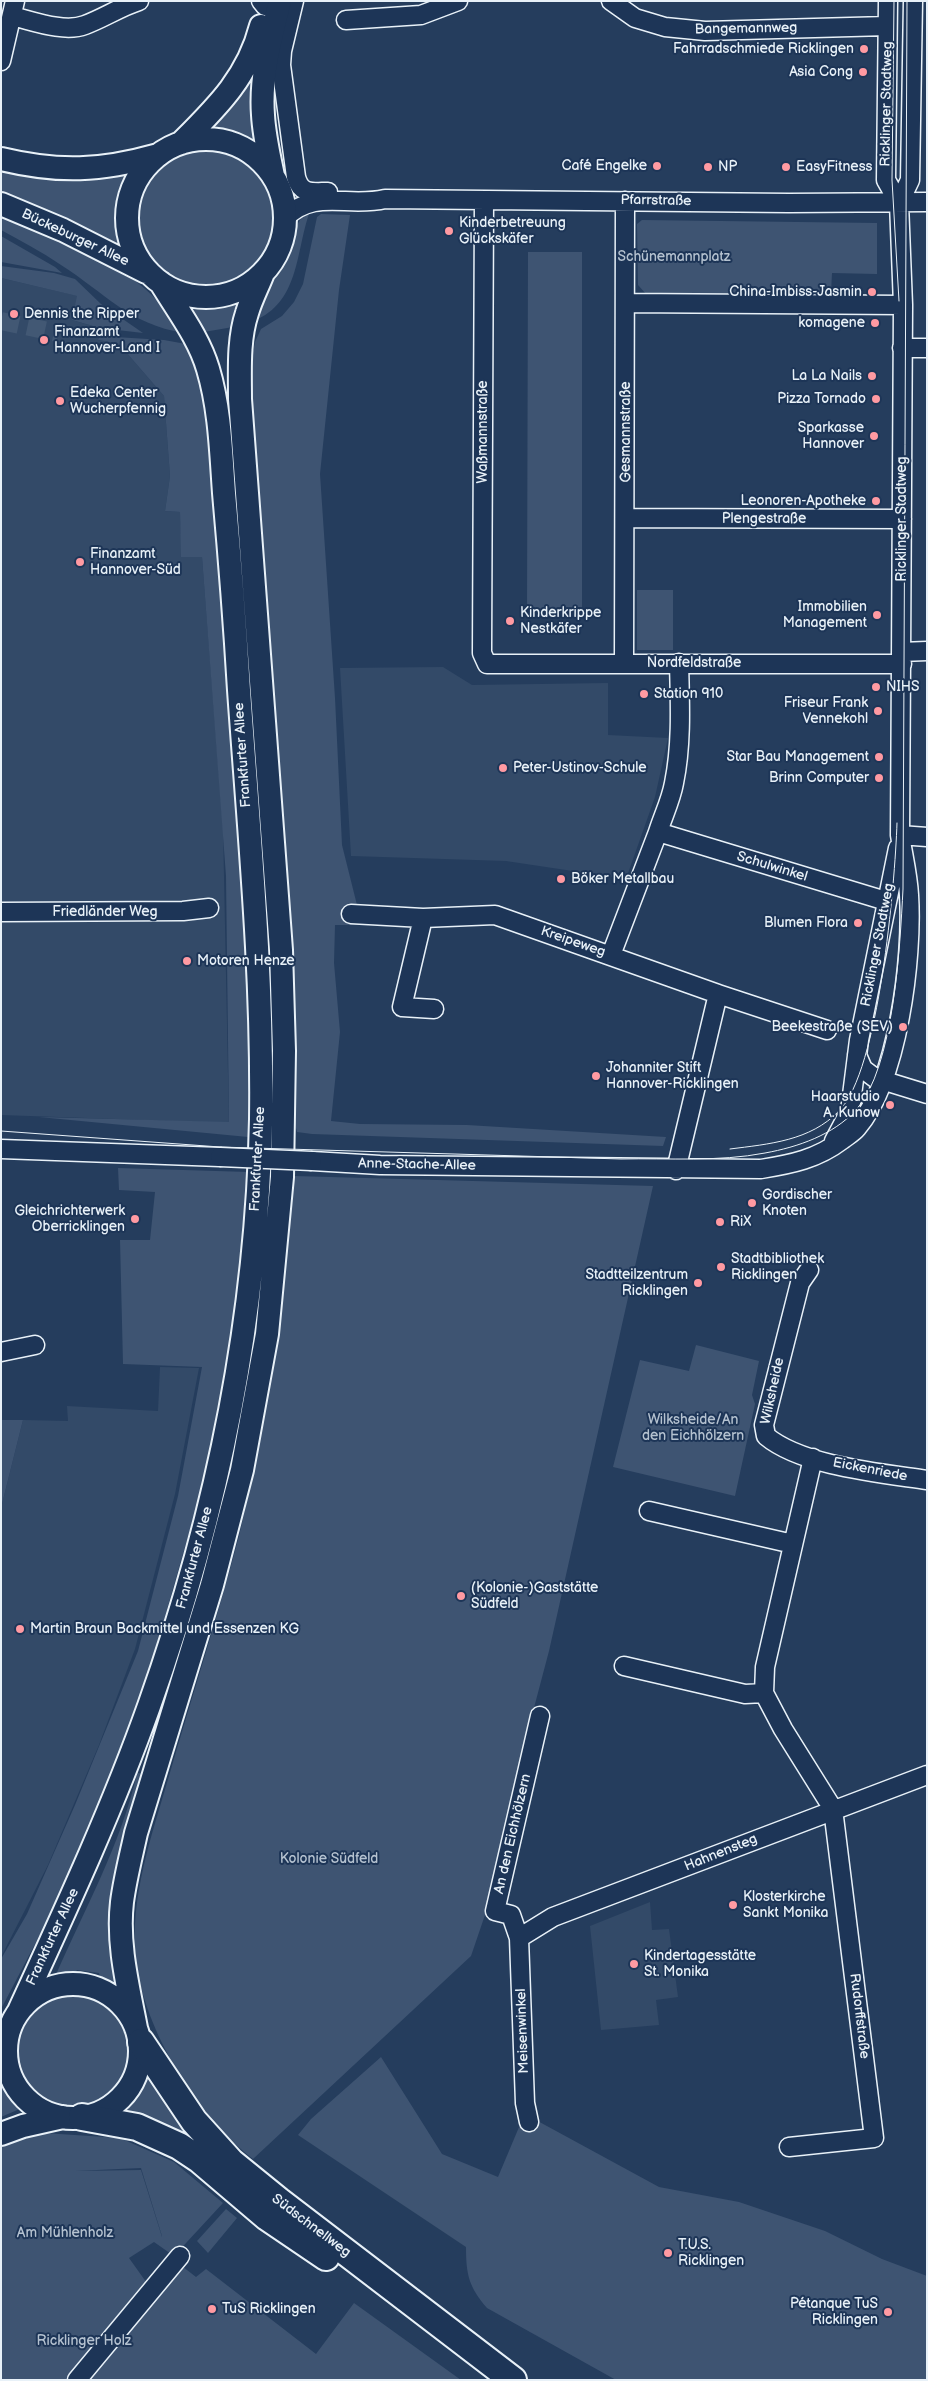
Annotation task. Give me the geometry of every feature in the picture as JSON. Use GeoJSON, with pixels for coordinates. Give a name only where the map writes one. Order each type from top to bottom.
{"type":"FeatureCollection","features":[{"type":"Feature","properties":{"kind":"highway","name":"Südschnellweg"},"geometry":{"type":"LineString","coordinates":[[138,2035],[225,2170]]}},
{"type":"Feature","properties":{"kind":"highway","name":"Südschnellweg"},"geometry":{"type":"LineString","coordinates":[[72,2117],[113,2121],[157,2134],[225,2170],[491,2380]]}},
{"type":"Feature","properties":{"kind":"highway","name":"Südschnellweg"},"geometry":{"type":"LineString","coordinates":[[273,2209],[513,2380]]}},
{"type":"Feature","properties":{"kind":"main road"},"geometry":{"type":"LineString","coordinates":[[1,159],[47,167],[102,168],[159,155],[181,143],[210,115],[240,77],[272,10]]}},
{"type":"Feature","properties":{"kind":"main road"},"geometry":{"type":"LineString","coordinates":[[159,155],[138,177],[128,205],[128,231],[133,249],[155,278],[175,291],[190,296],[222,296],[251,283],[263,272],[280,247],[285,218],[279,189],[273,176],[264,130],[263,90],[272,10]]}},
{"type":"Feature","properties":{"kind":"main road"},"geometry":{"type":"LineString","coordinates":[[181,143],[196,140],[226,142],[252,155],[273,176]]}},
{"type":"Feature","properties":{"kind":"main road","name":"Bückeburger Allee"},"geometry":{"type":"LineString","coordinates":[[1,204],[63,230],[155,278]]}},
{"type":"Feature","properties":{"kind":"main road","name":"Frankfurter Allee"},"geometry":{"type":"LineString","coordinates":[[138,2035],[122,1954],[122,1902],[126,1874],[136,1834],[228,1530],[242,1470],[266,1334],[276,1254],[282,1177],[284,1051],[281,950],[240,399],[240,365],[244,324],[263,272]]}},
{"type":"Feature","properties":{"kind":"main road","name":"Frankfurter Allee"},"geometry":{"type":"LineString","coordinates":[[10,2027],[79,1881],[129,1759],[174,1632],[192,1571],[219,1465],[244,1331],[253,1251],[261,1119],[259,993],[236,645],[220,445],[216,406],[208,366],[193,333],[155,278]]}},
{"type":"Feature","properties":{"kind":"main road"},"geometry":{"type":"LineString","coordinates":[[1,2134],[23,2126],[72,2117],[99,2112],[114,2104],[126,2091],[135,2076],[138,2035],[127,2012],[115,1999],[100,1989],[65,1984],[48,1989],[32,1998],[10,2027],[6,2048],[8,2067],[15,2085],[28,2100],[44,2111],[72,2117]]}},
{"type":"Feature","properties":{"kind":"street"},"geometry":{"type":"LineString","coordinates":[[1,61],[13,9],[65,27],[84,26],[124,6],[139,1]]}},
{"type":"Feature","properties":{"kind":"street"},"geometry":{"type":"LineString","coordinates":[[272,10],[294,1]]}},
{"type":"Feature","properties":{"kind":"street"},"geometry":{"type":"LineString","coordinates":[[346,20],[421,15],[458,1]]}},
{"type":"Feature","properties":{"kind":"street","name":"Bangemannweg"},"geometry":{"type":"LineString","coordinates":[[611,1],[635,18],[673,28],[705,31],[888,26]]}},
{"type":"Feature","properties":{"kind":"street","name":"Ricklinger Stadtweg"},"geometry":{"type":"LineString","coordinates":[[888,1],[886,180],[898,204],[902,304],[900,836],[909,896],[909,940],[903,997],[891,1062]]}},
{"type":"Feature","properties":{"kind":"street","name":"Ricklinger Stadtweg"},"geometry":{"type":"LineString","coordinates":[[898,204],[910,180],[913,1]]}},
{"type":"Feature","properties":{"kind":"street","name":"Pfarrstraße"},"geometry":{"type":"LineString","coordinates":[[272,10],[299,186],[309,192],[370,192],[385,198]]}},
{"type":"Feature","properties":{"kind":"street","name":"Pfarrstraße"},"geometry":{"type":"LineString","coordinates":[[285,218],[294,209],[311,201],[371,202],[385,198],[898,204],[927,202]]}},
{"type":"Feature","properties":{"kind":"street","name":"Waßmannstraße"},"geometry":{"type":"LineString","coordinates":[[484,200],[482,653],[487,664]]}},
{"type":"Feature","properties":{"kind":"street","name":"Gesmannstraße"},"geometry":{"type":"LineString","coordinates":[[624,663],[626,518],[625,201]]}},
{"type":"Feature","properties":{"kind":"street"},"geometry":{"type":"LineString","coordinates":[[626,303],[902,304]]}},
{"type":"Feature","properties":{"kind":"street"},"geometry":{"type":"LineString","coordinates":[[902,348],[927,348]]}},
{"type":"Feature","properties":{"kind":"street","name":"Plengestraße"},"geometry":{"type":"LineString","coordinates":[[626,518],[902,519]]}},
{"type":"Feature","properties":{"kind":"street","name":"Nordfeldstraße"},"geometry":{"type":"LineString","coordinates":[[487,664],[679,663],[902,658],[927,652]]}},
{"type":"Feature","properties":{"kind":"street"},"geometry":{"type":"LineString","coordinates":[[611,955],[674,785],[681,721],[679,663]]}},
{"type":"Feature","properties":{"kind":"street","name":"Schulwinkel"},"geometry":{"type":"LineString","coordinates":[[658,832],[886,901]]}},
{"type":"Feature","properties":{"kind":"street"},"geometry":{"type":"LineString","coordinates":[[900,836],[927,836]]}},
{"type":"Feature","properties":{"kind":"street","name":"Ricklinger Stadtweg"},"geometry":{"type":"LineString","coordinates":[[857,1055],[900,836]]}},
{"type":"Feature","properties":{"kind":"street","name":"Friedländer Weg"},"geometry":{"type":"LineString","coordinates":[[1,912],[183,911],[209,908]]}},
{"type":"Feature","properties":{"kind":"street","name":"Kreipeweg"},"geometry":{"type":"LineString","coordinates":[[351,914],[423,918],[494,915],[718,994],[827,1030]]}},
{"type":"Feature","properties":{"kind":"street"},"geometry":{"type":"LineString","coordinates":[[423,918],[402,1007],[434,1010]]}},
{"type":"Feature","properties":{"kind":"street"},"geometry":{"type":"LineString","coordinates":[[676,1170],[718,994]]}},
{"type":"Feature","properties":{"kind":"street"},"geometry":{"type":"LineString","coordinates":[[857,1055],[863,1069],[874,1078],[927,1094]]}},
{"type":"Feature","properties":{"kind":"street"},"geometry":{"type":"LineString","coordinates":[[829,1150],[847,1119],[857,1055]]}},
{"type":"Feature","properties":{"kind":"street","name":"Anne-Stache-Allee"},"geometry":{"type":"LineString","coordinates":[[1,1149],[389,1165],[676,1170],[761,1169],[810,1159],[829,1150],[856,1129],[891,1062]]}},
{"type":"Feature","properties":{"kind":"street"},"geometry":{"type":"LineString","coordinates":[[850,1106],[870,1088],[883,1080]]}},
{"type":"Feature","properties":{"kind":"street","name":"Wilksheide"},"geometry":{"type":"LineString","coordinates":[[809,1270],[797,1291],[764,1425],[766,1436],[775,1444],[786,1450],[813,1458]]}},
{"type":"Feature","properties":{"kind":"street"},"geometry":{"type":"LineString","coordinates":[[1,1352],[35,1345]]}},
{"type":"Feature","properties":{"kind":"street"},"geometry":{"type":"LineString","coordinates":[[813,1458],[765,1668],[764,1693],[783,1730],[833,1809]]}},
{"type":"Feature","properties":{"kind":"street","name":"Eickenriede"},"geometry":{"type":"LineString","coordinates":[[813,1458],[866,1471],[927,1480]]}},
{"type":"Feature","properties":{"kind":"street"},"geometry":{"type":"LineString","coordinates":[[649,1511],[793,1544]]}},
{"type":"Feature","properties":{"kind":"street"},"geometry":{"type":"LineString","coordinates":[[624,1666],[744,1694],[764,1693]]}},
{"type":"Feature","properties":{"kind":"street","name":"An den Eichhölzern"},"geometry":{"type":"LineString","coordinates":[[519,1938],[511,1915],[494,1911],[540,1716]]}},
{"type":"Feature","properties":{"kind":"street","name":"Hahnensteg"},"geometry":{"type":"LineString","coordinates":[[519,1938],[553,1916],[927,1775]]}},
{"type":"Feature","properties":{"kind":"street","name":"Rudorffstraße"},"geometry":{"type":"LineString","coordinates":[[788,2147],[874,2138],[833,1809]]}},
{"type":"Feature","properties":{"kind":"street","name":"Meisenwinkel"},"geometry":{"type":"LineString","coordinates":[[519,1938],[525,2103],[529,2122]]}},
{"type":"Feature","properties":{"kind":"street"},"geometry":{"type":"LineString","coordinates":[[77,2380],[180,2256]]}},
{"type":"Feature","properties":{"kind":"shaded area"},"geometry":{"type":"Polygon","coordinates":[[[1,278],[78,296],[72,320],[100,328],[98,340],[119,344],[164,396],[170,476],[165,511],[180,512],[182,557],[202,557],[223,827],[229,1123],[1,1115],[1,278]]]}},
{"type":"Feature","properties":{"kind":"shaded area","name":"Peter-Ustinov-Schule"},"geometry":{"type":"Polygon","coordinates":[[[443,667],[472,685],[608,683],[608,735],[668,738],[655,797],[626,879],[506,861],[351,856],[340,668],[443,667]]]}},
{"type":"Feature","properties":{"kind":"shaded area"},"geometry":{"type":"Polygon","coordinates":[[[160,1367],[199,1368],[175,1494],[135,1649],[99,1745],[48,1865],[1,1957],[1,1508],[23,1420],[68,1421],[67,1406],[158,1411],[160,1367]]]}},
{"type":"Feature","properties":{"kind":"shaded area","name":"Kindertagesstätte St. Monika"},"geometry":{"type":"Polygon","coordinates":[[[650,1902],[652,1930],[669,1929],[678,1997],[656,2000],[659,2025],[601,2030],[590,1926],[650,1902]]]}},
{"type":"Feature","properties":{"kind":"green space"},"geometry":{"type":"Polygon","coordinates":[[[252,80],[259,148],[224,129],[211,126],[252,80]]]}},
{"type":"Feature","properties":{"kind":"green space"},"geometry":{"type":"Polygon","coordinates":[[[204,150],[230,155],[253,170],[268,193],[273,219],[268,245],[253,268],[230,283],[204,288],[178,283],[155,268],[140,245],[135,219],[140,193],[155,170],[178,155],[204,150]]]}},
{"type":"Feature","properties":{"kind":"green space"},"geometry":{"type":"Polygon","coordinates":[[[125,169],[129,175],[121,192],[117,220],[122,248],[1,195],[1,171],[52,178],[95,179],[125,169]]]}},
{"type":"Feature","properties":{"kind":"green space"},"geometry":{"type":"Polygon","coordinates":[[[305,211],[310,211],[289,286],[282,299],[272,310],[258,319],[261,302],[287,256],[296,227],[305,211]]]}},
{"type":"Feature","properties":{"kind":"green space"},"geometry":{"type":"Polygon","coordinates":[[[321,214],[350,215],[339,290],[320,474],[335,698],[342,845],[362,925],[335,925],[334,963],[340,1032],[331,1121],[360,1124],[467,1125],[666,1137],[663,1146],[297,1132],[294,1120],[293,948],[271,697],[253,437],[250,365],[255,342],[261,329],[282,316],[294,302],[303,284],[317,217],[321,214]]]}},
{"type":"Feature","properties":{"kind":"green space"},"geometry":{"type":"Polygon","coordinates":[[[1,216],[79,248],[125,274],[166,309],[184,333],[148,323],[118,306],[54,260],[1,230],[1,216]]]}},
{"type":"Feature","properties":{"kind":"green space","name":"Schünemannplatz"},"geometry":{"type":"Polygon","coordinates":[[[642,220],[877,223],[877,274],[832,273],[831,293],[646,294],[638,285],[637,224],[642,220]]]}},
{"type":"Feature","properties":{"kind":"green space"},"geometry":{"type":"Polygon","coordinates":[[[1,236],[55,267],[62,273],[1,262],[1,236]]]}},
{"type":"Feature","properties":{"kind":"green space"},"geometry":{"type":"Polygon","coordinates":[[[528,252],[582,252],[582,615],[527,614],[528,252]]]}},
{"type":"Feature","properties":{"kind":"green space"},"geometry":{"type":"Polygon","coordinates":[[[1,266],[54,273],[75,279],[101,304],[143,333],[100,328],[72,320],[77,296],[1,278],[1,266]]]}},
{"type":"Feature","properties":{"kind":"green space"},"geometry":{"type":"Polygon","coordinates":[[[239,301],[242,302],[233,327],[204,332],[189,306],[216,308],[239,301]]]}},
{"type":"Feature","properties":{"kind":"green space"},"geometry":{"type":"Polygon","coordinates":[[[99,336],[164,340],[186,344],[199,367],[209,404],[242,853],[251,1051],[248,1137],[39,1117],[229,1122],[226,876],[202,557],[181,557],[180,512],[165,511],[170,476],[164,396],[119,344],[98,340],[99,336]]]}},
{"type":"Feature","properties":{"kind":"green space"},"geometry":{"type":"Polygon","coordinates":[[[637,590],[673,590],[673,650],[637,650],[637,590]]]}},
{"type":"Feature","properties":{"kind":"green space"},"geometry":{"type":"Polygon","coordinates":[[[118,1168],[249,1172],[246,1183],[235,1325],[214,1446],[153,1658],[136,1710],[104,1796],[57,1902],[1,2009],[1,1959],[27,1914],[75,1805],[138,1651],[178,1496],[202,1367],[123,1364],[120,1240],[150,1240],[155,1192],[119,1190],[118,1168]]]}},
{"type":"Feature","properties":{"kind":"green space","name":"Kolonie Südfeld"},"geometry":{"type":"Polygon","coordinates":[[[294,1176],[653,1186],[549,1651],[526,1738],[486,1912],[471,1956],[253,2159],[232,2141],[212,2119],[194,2096],[162,2043],[150,2016],[141,1988],[136,1961],[135,1937],[139,1890],[149,1844],[222,1596],[248,1496],[293,1198],[294,1176]]]}},
{"type":"Feature","properties":{"kind":"green space","name":"Wilksheide/An den Eichhölzern"},"geometry":{"type":"Polygon","coordinates":[[[696,1345],[759,1361],[752,1395],[755,1404],[735,1496],[613,1467],[640,1360],[689,1371],[696,1345]]]}},
{"type":"Feature","properties":{"kind":"green space"},"geometry":{"type":"Polygon","coordinates":[[[1,1420],[23,1420],[1,1508],[1,1420]]]}},
{"type":"Feature","properties":{"kind":"green space"},"geometry":{"type":"Polygon","coordinates":[[[137,1773],[144,1774],[121,1994],[102,1982],[99,1973],[77,1970],[71,1978],[57,1979],[55,1977],[112,1852],[122,1826],[137,1773]]]}},
{"type":"Feature","properties":{"kind":"green space"},"geometry":{"type":"Polygon","coordinates":[[[74,1995],[96,1999],[115,2011],[127,2030],[131,2052],[127,2074],[115,2093],[96,2105],[74,2109],[52,2105],[33,2093],[21,2074],[17,2052],[21,2030],[33,2011],[52,1999],[74,1995]]]}},
{"type":"Feature","properties":{"kind":"green space","name":"T.U.S. Ricklingen"},"geometry":{"type":"Polygon","coordinates":[[[381,2057],[442,2154],[498,2177],[522,2120],[534,2119],[659,2187],[739,2202],[825,2231],[882,2259],[927,2276],[927,2380],[616,2380],[487,2308],[472,2287],[468,2273],[466,2247],[298,2135],[311,2119],[381,2057]]]}},
{"type":"Feature","properties":{"kind":"green space"},"geometry":{"type":"Polygon","coordinates":[[[148,2071],[205,2152],[118,2112],[136,2094],[148,2071]]]}},
{"type":"Feature","properties":{"kind":"green space"},"geometry":{"type":"Polygon","coordinates":[[[1,2074],[3,2081],[22,2108],[1,2117],[1,2074]]]}},
{"type":"Feature","properties":{"kind":"green space"},"geometry":{"type":"Polygon","coordinates":[[[44,2133],[120,2138],[174,2162],[223,2203],[174,2256],[154,2242],[129,2258],[149,2286],[178,2263],[196,2277],[206,2269],[316,2354],[354,2303],[461,2380],[1,2380],[1,2145],[18,2138],[44,2133]],[[141,2168],[75,2171],[141,2170],[162,2237],[141,2168]]]}},
{"type":"Feature","properties":{"kind":"green space"},"geometry":{"type":"Polygon","coordinates":[[[226,2209],[237,2218],[208,2253],[197,2241],[226,2209]]]}},
{"type":"Feature","properties":{"kind":"tunnel"},"geometry":{"type":"LineString","coordinates":[[1,321],[58,333]]}},
{"type":"Feature","properties":{"kind":"tram line"},"geometry":{"type":"LineString","coordinates":[[894,1],[892,180],[899,301]]}},
{"type":"Feature","properties":{"kind":"tram line"},"geometry":{"type":"LineString","coordinates":[[1,1131],[220,1147],[621,1159],[712,1159],[765,1153],[814,1139],[837,1126],[856,1110],[869,1091],[879,1066],[887,1037],[897,973],[903,889],[907,1]]}},
{"type":"Feature","properties":{"kind":"tram line"},"geometry":{"type":"LineString","coordinates":[[730,1149],[774,1143],[815,1129],[839,1111],[853,1090],[865,1058],[882,975],[893,888],[897,823]]}},
{"type":"Feature","properties":{"kind":"place","name":"Fahrradschmiede Ricklingen"},"geometry":{"type":"Point","coordinates":[864,49]}},
{"type":"Feature","properties":{"kind":"place","name":"Asia Cong"},"geometry":{"type":"Point","coordinates":[863,72]}},
{"type":"Feature","properties":{"kind":"place","name":"Café Engelke"},"geometry":{"type":"Point","coordinates":[657,166]}},
{"type":"Feature","properties":{"kind":"place","name":"NP"},"geometry":{"type":"Point","coordinates":[708,167]}},
{"type":"Feature","properties":{"kind":"place","name":"EasyFitness"},"geometry":{"type":"Point","coordinates":[786,167]}},
{"type":"Feature","properties":{"kind":"place","name":"Kinderbetreuung Glückskäfer"},"geometry":{"type":"Point","coordinates":[449,231]}},
{"type":"Feature","properties":{"kind":"place","name":"China-Imbiss-Jasmin"},"geometry":{"type":"Point","coordinates":[872,292]}},
{"type":"Feature","properties":{"kind":"place","name":"Dennis the Ripper"},"geometry":{"type":"Point","coordinates":[14,314]}},
{"type":"Feature","properties":{"kind":"place","name":"komagene"},"geometry":{"type":"Point","coordinates":[875,323]}},
{"type":"Feature","properties":{"kind":"place","name":"Finanzamt Hannover-Land I"},"geometry":{"type":"Point","coordinates":[44,340]}},
{"type":"Feature","properties":{"kind":"place","name":"La La Nails"},"geometry":{"type":"Point","coordinates":[872,376]}},
{"type":"Feature","properties":{"kind":"place","name":"Pizza Tornado"},"geometry":{"type":"Point","coordinates":[876,399]}},
{"type":"Feature","properties":{"kind":"place","name":"Edeka Center Wucherpfennig"},"geometry":{"type":"Point","coordinates":[60,401]}},
{"type":"Feature","properties":{"kind":"place","name":"Sparkasse Hannover"},"geometry":{"type":"Point","coordinates":[874,436]}},
{"type":"Feature","properties":{"kind":"place","name":"Leonoren-Apotheke"},"geometry":{"type":"Point","coordinates":[876,501]}},
{"type":"Feature","properties":{"kind":"place","name":"Finanzamt Hannover-Süd"},"geometry":{"type":"Point","coordinates":[80,562]}},
{"type":"Feature","properties":{"kind":"place","name":"Immobilien Management"},"geometry":{"type":"Point","coordinates":[877,615]}},
{"type":"Feature","properties":{"kind":"place","name":"Kinderkrippe Nestkäfer"},"geometry":{"type":"Point","coordinates":[510,621]}},
{"type":"Feature","properties":{"kind":"place","name":"NIHS"},"geometry":{"type":"Point","coordinates":[876,687]}},
{"type":"Feature","properties":{"kind":"place","name":"Station 910"},"geometry":{"type":"Point","coordinates":[644,694]}},
{"type":"Feature","properties":{"kind":"place","name":"Friseur Frank Vennekohl"},"geometry":{"type":"Point","coordinates":[878,711]}},
{"type":"Feature","properties":{"kind":"place","name":"Star Bau Management"},"geometry":{"type":"Point","coordinates":[879,757]}},
{"type":"Feature","properties":{"kind":"place","name":"Peter-Ustinov-Schule"},"geometry":{"type":"Point","coordinates":[503,768]}},
{"type":"Feature","properties":{"kind":"place","name":"Brinn Computer"},"geometry":{"type":"Point","coordinates":[879,778]}},
{"type":"Feature","properties":{"kind":"place","name":"Böker Metallbau"},"geometry":{"type":"Point","coordinates":[561,879]}},
{"type":"Feature","properties":{"kind":"place","name":"Blumen Flora"},"geometry":{"type":"Point","coordinates":[858,923]}},
{"type":"Feature","properties":{"kind":"place","name":"Motoren Henze"},"geometry":{"type":"Point","coordinates":[187,961]}},
{"type":"Feature","properties":{"kind":"place","name":"Beekestraße (SEV)"},"geometry":{"type":"Point","coordinates":[903,1027]}},
{"type":"Feature","properties":{"kind":"place","name":"Johanniter Stift Hannover-Ricklingen"},"geometry":{"type":"Point","coordinates":[596,1076]}},
{"type":"Feature","properties":{"kind":"place","name":"Haarstudio A. Kunow"},"geometry":{"type":"Point","coordinates":[890,1105]}},
{"type":"Feature","properties":{"kind":"place","name":"Gordischer Knoten"},"geometry":{"type":"Point","coordinates":[752,1203]}},
{"type":"Feature","properties":{"kind":"place","name":"Gleichrichterwerk Oberricklingen"},"geometry":{"type":"Point","coordinates":[135,1219]}},
{"type":"Feature","properties":{"kind":"place","name":"RiX"},"geometry":{"type":"Point","coordinates":[720,1222]}},
{"type":"Feature","properties":{"kind":"place","name":"Stadtbibliothek Ricklingen"},"geometry":{"type":"Point","coordinates":[721,1267]}},
{"type":"Feature","properties":{"kind":"place","name":"Stadtteilzentrum Ricklingen"},"geometry":{"type":"Point","coordinates":[698,1283]}},
{"type":"Feature","properties":{"kind":"place","name":"(Kolonie-)Gaststätte Südfeld"},"geometry":{"type":"Point","coordinates":[461,1596]}},
{"type":"Feature","properties":{"kind":"place","name":"Martin Braun Backmittel und Essenzen KG"},"geometry":{"type":"Point","coordinates":[20,1629]}},
{"type":"Feature","properties":{"kind":"place","name":"Klosterkirche Sankt Monika"},"geometry":{"type":"Point","coordinates":[733,1905]}},
{"type":"Feature","properties":{"kind":"place","name":"Kindertagesstätte St. Monika"},"geometry":{"type":"Point","coordinates":[634,1964]}},
{"type":"Feature","properties":{"kind":"place","name":"T.U.S. Ricklingen"},"geometry":{"type":"Point","coordinates":[668,2253]}},
{"type":"Feature","properties":{"kind":"place","name":"TuS Ricklingen"},"geometry":{"type":"Point","coordinates":[212,2309]}},
{"type":"Feature","properties":{"kind":"place","name":"Pétanque TuS Ricklingen"},"geometry":{"type":"Point","coordinates":[888,2312]}},
{"type":"Feature","properties":{"kind":"park label","name":"Am Mühlenholz"},"geometry":{"type":"Point","coordinates":[65,2233]}},
{"type":"Feature","properties":{"kind":"park label","name":"Ricklinger Holz"},"geometry":{"type":"Point","coordinates":[84,2341]}}]}
